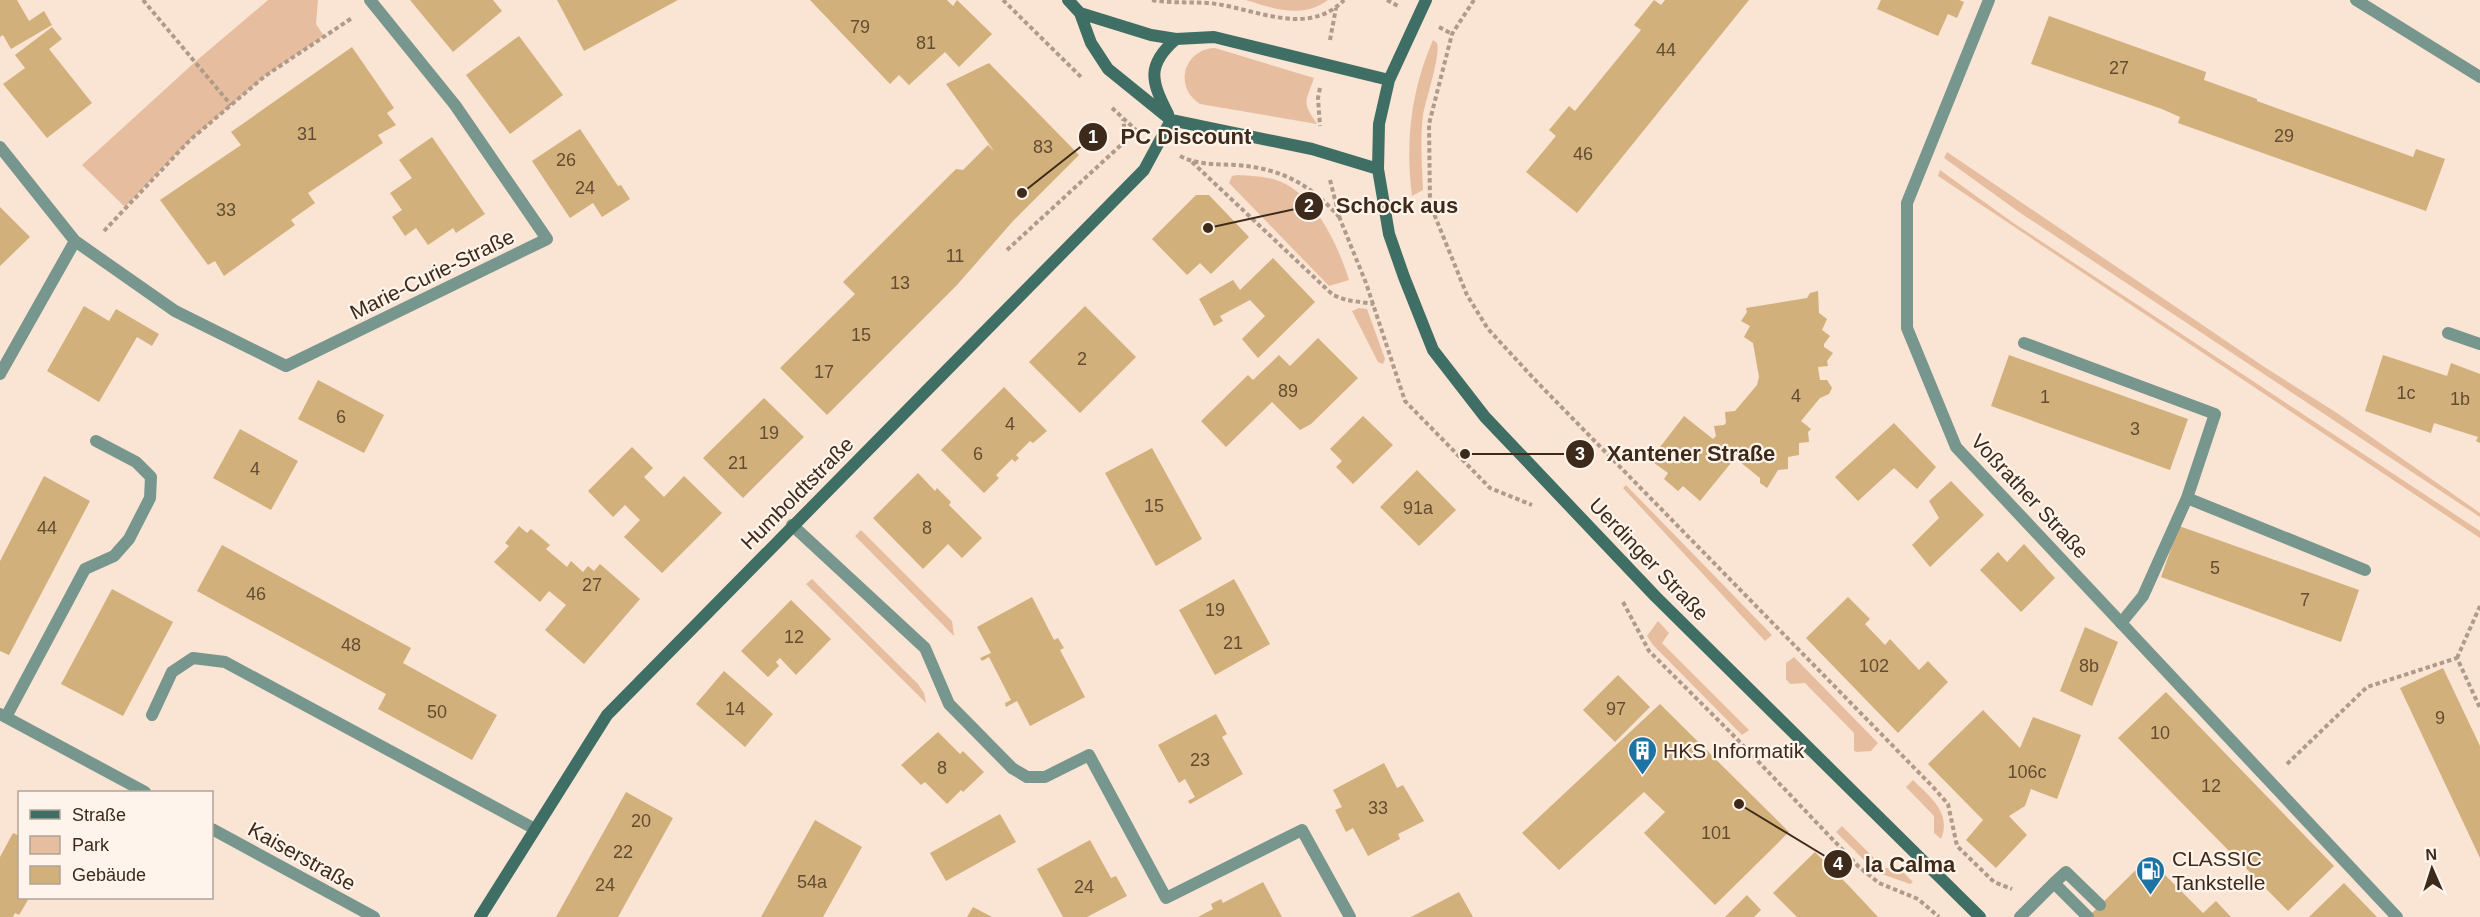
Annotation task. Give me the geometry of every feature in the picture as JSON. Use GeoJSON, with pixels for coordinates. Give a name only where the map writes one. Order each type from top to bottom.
{"type":"FeatureCollection","features":[{"type":"Feature","properties":{"kind":"main road"},"geometry":{"type":"LineString","coordinates":[[1068,0],[1080,13],[1091,43],[1108,69],[1171,120],[1323,152],[1378,169]]}},
{"type":"Feature","properties":{"kind":"main road","name":"Uerdinger Straße"},"geometry":{"type":"LineString","coordinates":[[1426,0],[1389,80],[1379,124],[1378,169],[1389,234],[1433,350],[1485,417],[1656,597],[1980,917]]}},
{"type":"Feature","properties":{"kind":"main road"},"geometry":{"type":"LineString","coordinates":[[1080,13],[1151,35],[1176,39],[1214,37],[1389,80]]}},
{"type":"Feature","properties":{"kind":"main road"},"geometry":{"type":"LineString","coordinates":[[1171,120],[1157,94],[1154,73],[1160,53],[1176,39]]}},
{"type":"Feature","properties":{"kind":"main road","name":"Humboldtstraße"},"geometry":{"type":"LineString","coordinates":[[480,917],[607,715],[1144,170],[1171,120]]}},
{"type":"Feature","properties":{"kind":"street","name":"Voßrather Straße"},"geometry":{"type":"LineString","coordinates":[[1989,0],[1907,203],[1907,328],[1956,447],[2397,917]]}},
{"type":"Feature","properties":{"kind":"street"},"geometry":{"type":"LineString","coordinates":[[2356,0],[2480,77]]}},
{"type":"Feature","properties":{"kind":"street","name":"Marie-Curie-Straße"},"geometry":{"type":"LineString","coordinates":[[0,147],[75,241],[175,311],[286,366],[548,239],[455,105],[372,2]]}},
{"type":"Feature","properties":{"kind":"street"},"geometry":{"type":"LineString","coordinates":[[0,374],[75,241]]}},
{"type":"Feature","properties":{"kind":"street"},"geometry":{"type":"LineString","coordinates":[[2448,333],[2480,344]]}},
{"type":"Feature","properties":{"kind":"street"},"geometry":{"type":"LineString","coordinates":[[2024,342],[2215,414],[2187,498],[2143,596],[2121,623]]}},
{"type":"Feature","properties":{"kind":"street"},"geometry":{"type":"LineString","coordinates":[[96,441],[136,462],[151,477],[150,498],[129,539],[114,556],[85,569],[3,715],[143,791]]}},
{"type":"Feature","properties":{"kind":"street"},"geometry":{"type":"LineString","coordinates":[[2187,498],[2365,570]]}},
{"type":"Feature","properties":{"kind":"street"},"geometry":{"type":"LineString","coordinates":[[792,525],[925,648],[949,704],[1012,768],[1027,777],[1045,777],[1089,755],[1166,898],[1302,830],[1350,917]]}},
{"type":"Feature","properties":{"kind":"street"},"geometry":{"type":"LineString","coordinates":[[152,715],[172,672],[193,658],[225,662],[536,829]]}},
{"type":"Feature","properties":{"kind":"street","name":"Kaiserstraße"},"geometry":{"type":"LineString","coordinates":[[213,830],[374,917]]}},
{"type":"Feature","properties":{"kind":"street"},"geometry":{"type":"LineString","coordinates":[[2020,917],[2066,872],[2100,905]]}},
{"type":"Feature","properties":{"kind":"street"},"geometry":{"type":"LineString","coordinates":[[2054,883],[2088,917]]}},
{"type":"Feature","properties":{"kind":"path"},"geometry":{"type":"LineString","coordinates":[[143,0],[231,105]]}},
{"type":"Feature","properties":{"kind":"path"},"geometry":{"type":"LineString","coordinates":[[1152,0],[1170,4],[1215,4],[1304,21],[1322,17],[1344,0]]}},
{"type":"Feature","properties":{"kind":"path"},"geometry":{"type":"LineString","coordinates":[[1474,0],[1452,34],[1436,91],[1429,124],[1430,204],[1467,295],[1488,329],[1933,787],[1948,804],[1957,846],[1994,882],[2038,900]]}},
{"type":"Feature","properties":{"kind":"path"},"geometry":{"type":"LineString","coordinates":[[88,250],[190,140],[266,76],[372,2]]}},
{"type":"Feature","properties":{"kind":"path"},"geometry":{"type":"LineString","coordinates":[[1336,8],[1318,98],[1323,152],[1340,219],[1374,304],[1405,401],[1490,488],[1532,505],[1541,512]]}},
{"type":"Feature","properties":{"kind":"path"},"geometry":{"type":"LineString","coordinates":[[1006,250],[1121,145],[1125,132],[1123,118]]}},
{"type":"Feature","properties":{"kind":"path"},"geometry":{"type":"LineString","coordinates":[[1191,162],[1333,295],[1346,300],[1374,304]]}},
{"type":"Feature","properties":{"kind":"path"},"geometry":{"type":"LineString","coordinates":[[1622,600],[1649,651],[1859,867],[1879,883],[1918,899],[1939,917]]}},
{"type":"Feature","properties":{"kind":"path"},"geometry":{"type":"LineString","coordinates":[[2269,781],[2367,687],[2457,658],[2480,606]]}},
{"type":"Feature","properties":{"kind":"path"},"geometry":{"type":"LineString","coordinates":[[2457,658],[2480,708]]}},
{"type":"Feature","properties":{"kind":"green space"},"geometry":{"type":"Polygon","coordinates":[[[268,0],[318,0],[316,24],[324,36],[265,76],[190,140],[125,207],[82,165],[195,62],[268,0]]]}},
{"type":"Feature","properties":{"kind":"green space"},"geometry":{"type":"Polygon","coordinates":[[[1246,0],[1328,0],[1318,6],[1298,11],[1277,9],[1246,0]]]}},
{"type":"Feature","properties":{"kind":"green space"},"geometry":{"type":"Polygon","coordinates":[[[1433,40],[1437,43],[1438,49],[1422,124],[1423,190],[1412,196],[1409,156],[1412,116],[1419,78],[1433,40]]]}},
{"type":"Feature","properties":{"kind":"green space"},"geometry":{"type":"Polygon","coordinates":[[[1215,48],[1314,78],[1306,102],[1317,124],[1200,104],[1187,88],[1186,70],[1196,55],[1204,50],[1215,48]]]}},
{"type":"Feature","properties":{"kind":"green space"},"geometry":{"type":"Polygon","coordinates":[[[1947,152],[2266,368],[2337,413],[2480,513],[2480,517],[2019,212],[1944,158],[1947,152]]]}},
{"type":"Feature","properties":{"kind":"green space"},"geometry":{"type":"Polygon","coordinates":[[[1940,170],[2012,222],[2480,531],[2480,538],[1938,176],[1940,170]]]}},
{"type":"Feature","properties":{"kind":"green space"},"geometry":{"type":"Polygon","coordinates":[[[1232,176],[1276,180],[1290,186],[1302,196],[1323,221],[1349,280],[1329,286],[1229,183],[1232,176]]]}},
{"type":"Feature","properties":{"kind":"green space"},"geometry":{"type":"Polygon","coordinates":[[[1359,308],[1367,309],[1385,359],[1383,364],[1378,362],[1352,311],[1359,308]]]}},
{"type":"Feature","properties":{"kind":"green space"},"geometry":{"type":"Polygon","coordinates":[[[1626,485],[1772,635],[1765,641],[1623,488],[1626,485]]]}},
{"type":"Feature","properties":{"kind":"green space"},"geometry":{"type":"Polygon","coordinates":[[[861,530],[952,621],[954,636],[855,536],[861,530]]]}},
{"type":"Feature","properties":{"kind":"green space"},"geometry":{"type":"Polygon","coordinates":[[[812,579],[918,684],[924,693],[926,703],[806,584],[812,579]]]}},
{"type":"Feature","properties":{"kind":"green space"},"geometry":{"type":"Polygon","coordinates":[[[1658,621],[1669,633],[1662,643],[1749,730],[1742,735],[1653,645],[1647,636],[1658,621]]]}},
{"type":"Feature","properties":{"kind":"green space"},"geometry":{"type":"Polygon","coordinates":[[[1794,657],[1878,743],[1871,751],[1856,752],[1854,750],[1854,733],[1805,683],[1790,684],[1786,679],[1786,663],[1794,657]]]}},
{"type":"Feature","properties":{"kind":"green space"},"geometry":{"type":"Polygon","coordinates":[[[1913,780],[1932,799],[1941,813],[1944,830],[1941,839],[1934,833],[1934,816],[1906,787],[1913,780]]]}},
{"type":"Feature","properties":{"kind":"green space"},"geometry":{"type":"Polygon","coordinates":[[[1842,826],[1884,868],[1899,868],[1913,882],[1910,884],[1876,872],[1836,832],[1842,826]]]}},
{"type":"Feature","properties":{"kind":"building"},"geometry":{"type":"Polygon","coordinates":[[[0,0],[17,0],[29,21],[44,11],[52,25],[11,49],[3,35],[0,37],[0,0]]]}},
{"type":"Feature","properties":{"kind":"building"},"geometry":{"type":"Polygon","coordinates":[[[410,0],[493,0],[502,11],[453,52],[410,0]]]}},
{"type":"Feature","properties":{"kind":"building"},"geometry":{"type":"Polygon","coordinates":[[[557,0],[678,0],[584,51],[557,0]]]}},
{"type":"Feature","properties":{"kind":"building"},"geometry":{"type":"Polygon","coordinates":[[[810,0],[947,0],[953,6],[957,0],[992,34],[959,67],[945,52],[909,85],[899,75],[890,84],[810,0]]]}},
{"type":"Feature","properties":{"kind":"building"},"geometry":{"type":"Polygon","coordinates":[[[1654,0],[1661,5],[1665,0],[1749,0],[1577,213],[1526,172],[1556,136],[1549,130],[1569,106],[1575,111],[1641,30],[1634,25],[1654,0]]]}},
{"type":"Feature","properties":{"kind":"building"},"geometry":{"type":"Polygon","coordinates":[[[1881,0],[1959,0],[1964,2],[1957,18],[1948,14],[1938,36],[1877,9],[1881,0]]]}},
{"type":"Feature","properties":{"kind":"building"},"geometry":{"type":"Polygon","coordinates":[[[2049,16],[2206,72],[2204,80],[2257,99],[2257,101],[2413,157],[2416,149],[2445,159],[2426,211],[2178,123],[2180,117],[2162,109],[2031,64],[2049,16]]]}},
{"type":"Feature","properties":{"kind":"building"},"geometry":{"type":"Polygon","coordinates":[[[52,27],[62,39],[49,49],[92,103],[47,138],[3,84],[25,68],[15,55],[52,27]]]}},
{"type":"Feature","properties":{"kind":"building"},"geometry":{"type":"Polygon","coordinates":[[[519,36],[563,95],[510,134],[466,75],[519,36]]]}},
{"type":"Feature","properties":{"kind":"building"},"geometry":{"type":"Polygon","coordinates":[[[352,47],[394,108],[387,113],[396,125],[378,135],[383,143],[308,193],[315,203],[291,220],[295,225],[224,276],[215,261],[208,265],[160,200],[241,145],[231,132],[352,47]]]}},
{"type":"Feature","properties":{"kind":"building"},"geometry":{"type":"Polygon","coordinates":[[[989,63],[1079,155],[1013,221],[957,285],[827,415],[780,368],[855,294],[843,282],[956,169],[963,170],[988,145],[994,151],[946,84],[989,63]]]}},
{"type":"Feature","properties":{"kind":"building"},"geometry":{"type":"Polygon","coordinates":[[[580,129],[618,186],[621,185],[630,199],[602,217],[593,203],[570,218],[532,161],[580,129]]]}},
{"type":"Feature","properties":{"kind":"building"},"geometry":{"type":"Polygon","coordinates":[[[432,137],[485,214],[456,233],[453,228],[428,245],[416,228],[405,236],[392,217],[402,210],[390,193],[412,178],[399,160],[432,137]]]}},
{"type":"Feature","properties":{"kind":"building"},"geometry":{"type":"Polygon","coordinates":[[[1196,195],[1209,195],[1249,237],[1211,274],[1200,263],[1187,275],[1152,239],[1196,195]]]}},
{"type":"Feature","properties":{"kind":"building"},"geometry":{"type":"Polygon","coordinates":[[[0,207],[30,237],[0,266],[0,207]]]}},
{"type":"Feature","properties":{"kind":"building"},"geometry":{"type":"Polygon","coordinates":[[[1273,258],[1315,302],[1258,358],[1242,339],[1265,316],[1250,300],[1220,316],[1223,321],[1214,326],[1199,299],[1233,280],[1240,290],[1273,258]]]}},
{"type":"Feature","properties":{"kind":"building"},"geometry":{"type":"Polygon","coordinates":[[[1818,291],[1819,313],[1827,319],[1822,330],[1830,336],[1824,347],[1833,353],[1827,361],[1828,366],[1818,367],[1820,380],[1827,380],[1832,388],[1829,394],[1820,398],[1801,421],[1811,429],[1808,432],[1809,442],[1799,443],[1799,455],[1788,457],[1788,469],[1778,470],[1767,488],[1760,483],[1760,478],[1735,458],[1700,501],[1683,486],[1678,491],[1664,479],[1668,473],[1650,460],[1684,416],[1713,439],[1716,436],[1714,426],[1726,423],[1725,412],[1735,411],[1757,385],[1759,377],[1753,343],[1744,337],[1750,326],[1741,321],[1747,312],[1746,308],[1807,298],[1810,293],[1818,291]]]}},
{"type":"Feature","properties":{"kind":"building"},"geometry":{"type":"Polygon","coordinates":[[[84,306],[109,321],[116,309],[159,334],[152,346],[137,337],[99,402],[47,371],[84,306]]]}},
{"type":"Feature","properties":{"kind":"building"},"geometry":{"type":"Polygon","coordinates":[[[1085,306],[1136,357],[1080,413],[1029,362],[1085,306]]]}},
{"type":"Feature","properties":{"kind":"building"},"geometry":{"type":"Polygon","coordinates":[[[1318,338],[1358,378],[1311,424],[1300,430],[1272,402],[1226,447],[1201,421],[1248,375],[1253,380],[1279,355],[1290,366],[1318,338]]]}},
{"type":"Feature","properties":{"kind":"building"},"geometry":{"type":"Polygon","coordinates":[[[2009,355],[2188,419],[2170,470],[1991,406],[2009,355]]]}},
{"type":"Feature","properties":{"kind":"building"},"geometry":{"type":"Polygon","coordinates":[[[2383,355],[2447,376],[2451,363],[2480,374],[2480,443],[2476,441],[2478,437],[2434,423],[2431,433],[2365,411],[2383,355]]]}},
{"type":"Feature","properties":{"kind":"building"},"geometry":{"type":"Polygon","coordinates":[[[318,380],[384,415],[364,453],[298,419],[318,380]]]}},
{"type":"Feature","properties":{"kind":"building"},"geometry":{"type":"Polygon","coordinates":[[[1004,387],[1047,431],[1033,443],[1030,441],[1016,455],[1019,458],[1015,462],[1012,459],[996,475],[999,478],[984,493],[941,450],[1004,387]]]}},
{"type":"Feature","properties":{"kind":"building"},"geometry":{"type":"Polygon","coordinates":[[[764,398],[804,437],[743,498],[703,458],[764,398]]]}},
{"type":"Feature","properties":{"kind":"building"},"geometry":{"type":"Polygon","coordinates":[[[1363,416],[1393,445],[1353,484],[1336,467],[1342,461],[1330,449],[1363,416]]]}},
{"type":"Feature","properties":{"kind":"building"},"geometry":{"type":"Polygon","coordinates":[[[1894,423],[1936,467],[1917,489],[1894,468],[1858,501],[1835,477],[1894,423]]]}},
{"type":"Feature","properties":{"kind":"building"},"geometry":{"type":"Polygon","coordinates":[[[240,429],[298,461],[271,510],[213,478],[240,429]]]}},
{"type":"Feature","properties":{"kind":"building"},"geometry":{"type":"Polygon","coordinates":[[[632,447],[653,468],[644,477],[664,497],[684,476],[722,513],[662,573],[624,537],[640,520],[625,505],[613,517],[588,491],[632,447]]]}},
{"type":"Feature","properties":{"kind":"building"},"geometry":{"type":"Polygon","coordinates":[[[1152,448],[1202,539],[1156,566],[1105,473],[1152,448]]]}},
{"type":"Feature","properties":{"kind":"building"},"geometry":{"type":"Polygon","coordinates":[[[1417,470],[1456,510],[1419,546],[1380,507],[1417,470]]]}},
{"type":"Feature","properties":{"kind":"building"},"geometry":{"type":"Polygon","coordinates":[[[918,473],[935,491],[937,488],[951,502],[949,505],[982,538],[962,558],[948,544],[923,569],[873,518],[918,473]]]}},
{"type":"Feature","properties":{"kind":"building"},"geometry":{"type":"Polygon","coordinates":[[[44,476],[90,501],[9,655],[0,651],[0,561],[44,476]]]}},
{"type":"Feature","properties":{"kind":"building"},"geometry":{"type":"Polygon","coordinates":[[[1951,481],[1984,515],[1930,567],[1912,545],[1939,518],[1929,501],[1951,481]]]}},
{"type":"Feature","properties":{"kind":"building"},"geometry":{"type":"Polygon","coordinates":[[[519,526],[527,533],[531,529],[550,545],[546,549],[567,567],[571,561],[583,572],[588,566],[594,571],[600,564],[640,599],[584,664],[545,630],[566,605],[549,591],[540,602],[494,562],[509,546],[505,543],[519,526]]]}},
{"type":"Feature","properties":{"kind":"building"},"geometry":{"type":"Polygon","coordinates":[[[2179,526],[2359,590],[2341,642],[2161,577],[2179,526]]]}},
{"type":"Feature","properties":{"kind":"building"},"geometry":{"type":"Polygon","coordinates":[[[2024,544],[2055,578],[2021,612],[1980,570],[1998,552],[2007,562],[2024,544]]]}},
{"type":"Feature","properties":{"kind":"building"},"geometry":{"type":"Polygon","coordinates":[[[222,545],[411,648],[403,663],[497,715],[472,760],[378,709],[386,694],[197,591],[222,545]]]}},
{"type":"Feature","properties":{"kind":"building"},"geometry":{"type":"Polygon","coordinates":[[[1234,579],[1270,644],[1215,675],[1179,610],[1234,579]]]}},
{"type":"Feature","properties":{"kind":"building"},"geometry":{"type":"Polygon","coordinates":[[[112,589],[173,622],[123,716],[61,684],[112,589]]]}},
{"type":"Feature","properties":{"kind":"building"},"geometry":{"type":"Polygon","coordinates":[[[1032,597],[1054,640],[1058,638],[1064,648],[1060,650],[1085,697],[1030,726],[1017,701],[1006,707],[1005,703],[1011,700],[989,657],[982,661],[980,658],[991,653],[977,627],[1032,597]]]}},
{"type":"Feature","properties":{"kind":"building"},"geometry":{"type":"Polygon","coordinates":[[[1848,597],[1870,619],[1865,624],[1885,645],[1890,639],[1919,670],[1928,661],[1948,682],[1898,733],[1806,638],[1848,597]]]}},
{"type":"Feature","properties":{"kind":"building"},"geometry":{"type":"Polygon","coordinates":[[[791,600],[831,639],[796,675],[780,658],[776,662],[779,666],[768,677],[741,651],[791,600]]]}},
{"type":"Feature","properties":{"kind":"building"},"geometry":{"type":"Polygon","coordinates":[[[2085,627],[2118,642],[2092,706],[2060,691],[2085,627]]]}},
{"type":"Feature","properties":{"kind":"building"},"geometry":{"type":"Polygon","coordinates":[[[2443,668],[2480,746],[2480,858],[2400,688],[2443,668]]]}},
{"type":"Feature","properties":{"kind":"building"},"geometry":{"type":"Polygon","coordinates":[[[724,671],[773,714],[745,747],[696,704],[724,671]]]}},
{"type":"Feature","properties":{"kind":"building"},"geometry":{"type":"Polygon","coordinates":[[[1618,675],[1650,707],[1615,742],[1583,710],[1618,675]]]}},
{"type":"Feature","properties":{"kind":"building"},"geometry":{"type":"Polygon","coordinates":[[[2166,692],[2334,866],[2288,911],[2118,738],[2166,692]]]}},
{"type":"Feature","properties":{"kind":"building"},"geometry":{"type":"Polygon","coordinates":[[[1660,704],[1789,832],[1715,905],[1644,833],[1665,812],[1644,792],[1559,870],[1522,833],[1660,704]]]}},
{"type":"Feature","properties":{"kind":"building"},"geometry":{"type":"Polygon","coordinates":[[[1983,710],[2020,748],[2033,717],[2081,735],[2057,799],[2031,789],[2025,806],[2009,816],[2027,835],[1996,868],[1966,840],[1983,820],[1928,764],[1983,710]]]}},
{"type":"Feature","properties":{"kind":"building"},"geometry":{"type":"Polygon","coordinates":[[[1216,714],[1227,734],[1222,737],[1243,774],[1190,804],[1188,801],[1195,797],[1185,779],[1179,783],[1158,745],[1216,714]]]}},
{"type":"Feature","properties":{"kind":"building"},"geometry":{"type":"Polygon","coordinates":[[[938,732],[960,754],[963,751],[984,772],[947,804],[925,782],[921,785],[901,765],[938,732]]]}},
{"type":"Feature","properties":{"kind":"building"},"geometry":{"type":"Polygon","coordinates":[[[1384,763],[1397,788],[1403,785],[1424,821],[1398,834],[1400,839],[1368,856],[1353,828],[1346,832],[1335,810],[1342,807],[1333,790],[1384,763]]]}},
{"type":"Feature","properties":{"kind":"building"},"geometry":{"type":"Polygon","coordinates":[[[626,792],[673,818],[618,917],[556,917],[626,792]]]}},
{"type":"Feature","properties":{"kind":"building"},"geometry":{"type":"Polygon","coordinates":[[[1000,814],[1016,842],[946,881],[930,853],[1000,814]]]}},
{"type":"Feature","properties":{"kind":"building"},"geometry":{"type":"Polygon","coordinates":[[[815,820],[862,847],[823,917],[761,917],[815,820]]]}},
{"type":"Feature","properties":{"kind":"building"},"geometry":{"type":"Polygon","coordinates":[[[13,833],[18,835],[18,899],[28,900],[19,915],[15,913],[13,917],[0,917],[0,857],[13,833]]]}},
{"type":"Feature","properties":{"kind":"building"},"geometry":{"type":"Polygon","coordinates":[[[1090,840],[1111,878],[1116,876],[1127,896],[1087,917],[1063,917],[1037,869],[1090,840]]]}},
{"type":"Feature","properties":{"kind":"building"},"geometry":{"type":"Polygon","coordinates":[[[1815,852],[1878,917],[1797,917],[1773,893],[1815,852]]]}},
{"type":"Feature","properties":{"kind":"building"},"geometry":{"type":"Polygon","coordinates":[[[2148,858],[2203,913],[2216,901],[2231,917],[2088,917],[2148,858]]]}},
{"type":"Feature","properties":{"kind":"building"},"geometry":{"type":"Polygon","coordinates":[[[1263,882],[1282,917],[1198,917],[1213,909],[1211,904],[1221,899],[1223,903],[1263,882]]]}},
{"type":"Feature","properties":{"kind":"building"},"geometry":{"type":"Polygon","coordinates":[[[2344,883],[2377,917],[2309,917],[2344,883]]]}},
{"type":"Feature","properties":{"kind":"building"},"geometry":{"type":"Polygon","coordinates":[[[1459,892],[1473,917],[1411,917],[1459,892]]]}},
{"type":"Feature","properties":{"kind":"building"},"geometry":{"type":"Polygon","coordinates":[[[1747,895],[1761,910],[1754,917],[1725,917],[1747,895]]]}},
{"type":"Feature","properties":{"kind":"building"},"geometry":{"type":"Polygon","coordinates":[[[973,907],[992,917],[967,917],[973,907]]]}},
{"type":"Feature","properties":{"kind":"place","name":"PC Discount"},"geometry":{"type":"Point","coordinates":[1022,193]}},
{"type":"Feature","properties":{"kind":"place","name":"Schock aus"},"geometry":{"type":"Point","coordinates":[1208,228]}},
{"type":"Feature","properties":{"kind":"place","name":"Xantener Straße"},"geometry":{"type":"Point","coordinates":[1465,454]}},
{"type":"Feature","properties":{"kind":"place","name":"HKS Informatik"},"geometry":{"type":"Point","coordinates":[1642,776]}},
{"type":"Feature","properties":{"kind":"place","name":"la Calma"},"geometry":{"type":"Point","coordinates":[1739,804]}},
{"type":"Feature","properties":{"kind":"place","name":"CLASSIC Tankstelle"},"geometry":{"type":"Point","coordinates":[2151,896]}}]}
